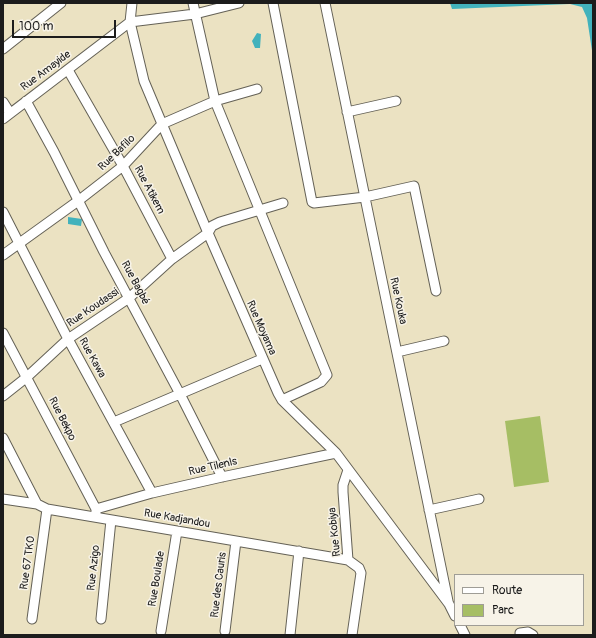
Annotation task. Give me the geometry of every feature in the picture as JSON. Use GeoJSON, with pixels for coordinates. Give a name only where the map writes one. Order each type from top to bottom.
{"type":"FeatureCollection","features":[{"type":"Feature","properties":{"kind":"street"},"geometry":{"type":"LineString","coordinates":[[3,49],[62,3]]}},
{"type":"Feature","properties":{"kind":"street","name":"Rue Moyama"},"geometry":{"type":"LineString","coordinates":[[132,3],[130,22],[144,81],[262,359],[282,400],[336,453],[449,604],[454,614]]}},
{"type":"Feature","properties":{"kind":"street"},"geometry":{"type":"LineString","coordinates":[[193,3],[215,101],[327,375],[321,382],[282,400]]}},
{"type":"Feature","properties":{"kind":"street"},"geometry":{"type":"LineString","coordinates":[[130,22],[195,14],[239,3]]}},
{"type":"Feature","properties":{"kind":"street"},"geometry":{"type":"LineString","coordinates":[[273,3],[312,202],[365,197],[414,186],[436,291]]}},
{"type":"Feature","properties":{"kind":"street","name":"Rue Kouka"},"geometry":{"type":"LineString","coordinates":[[325,3],[449,604]]}},
{"type":"Feature","properties":{"kind":"street","name":"Rue Amayide"},"geometry":{"type":"LineString","coordinates":[[6,116],[130,22]]}},
{"type":"Feature","properties":{"kind":"street","name":"Rue Atikem"},"geometry":{"type":"LineString","coordinates":[[68,70],[123,166],[172,259]]}},
{"type":"Feature","properties":{"kind":"street","name":"Rue Bafilo"},"geometry":{"type":"LineString","coordinates":[[3,255],[78,201],[123,166],[162,124],[215,101],[257,89]]}},
{"type":"Feature","properties":{"kind":"street","name":"Rue Bagbé"},"geometry":{"type":"LineString","coordinates":[[26,101],[54,152],[222,477]]}},
{"type":"Feature","properties":{"kind":"street"},"geometry":{"type":"LineString","coordinates":[[347,112],[396,101]]}},
{"type":"Feature","properties":{"kind":"street"},"geometry":{"type":"LineString","coordinates":[[3,102],[6,116]]}},
{"type":"Feature","properties":{"kind":"street","name":"Rue Koudassi"},"geometry":{"type":"LineString","coordinates":[[3,396],[68,339],[129,298],[172,259],[208,233],[212,226],[260,209],[283,203]]}},
{"type":"Feature","properties":{"kind":"street","name":"Rue Kawa"},"geometry":{"type":"LineString","coordinates":[[3,212],[68,339],[152,493]]}},
{"type":"Feature","properties":{"kind":"street","name":"Rue Bekpo"},"geometry":{"type":"LineString","coordinates":[[3,333],[27,376],[96,513]]}},
{"type":"Feature","properties":{"kind":"street"},"geometry":{"type":"LineString","coordinates":[[397,352],[444,341]]}},
{"type":"Feature","properties":{"kind":"street"},"geometry":{"type":"LineString","coordinates":[[114,422],[262,359]]}},
{"type":"Feature","properties":{"kind":"street"},"geometry":{"type":"LineString","coordinates":[[3,438],[37,504]]}},
{"type":"Feature","properties":{"kind":"street","name":"Rue Tilenls"},"geometry":{"type":"LineString","coordinates":[[96,513],[152,493],[336,453]]}},
{"type":"Feature","properties":{"kind":"street","name":"Rue Kobiya"},"geometry":{"type":"LineString","coordinates":[[348,470],[343,488],[348,560],[359,568],[361,573],[352,635]]}},
{"type":"Feature","properties":{"kind":"street","name":"Rue Kadjandou"},"geometry":{"type":"LineString","coordinates":[[3,499],[37,504],[47,509],[96,513],[111,520],[348,560]]}},
{"type":"Feature","properties":{"kind":"street"},"geometry":{"type":"LineString","coordinates":[[429,510],[479,499]]}},
{"type":"Feature","properties":{"kind":"street","name":"Rue 67 TKO"},"geometry":{"type":"LineString","coordinates":[[32,620],[47,509]]}},
{"type":"Feature","properties":{"kind":"street","name":"Rue Azigo"},"geometry":{"type":"LineString","coordinates":[[101,618],[111,520]]}},
{"type":"Feature","properties":{"kind":"street","name":"Rue Boulade"},"geometry":{"type":"LineString","coordinates":[[161,632],[177,531]]}},
{"type":"Feature","properties":{"kind":"street","name":"Rue des Cauris"},"geometry":{"type":"LineString","coordinates":[[225,631],[236,541]]}},
{"type":"Feature","properties":{"kind":"street"},"geometry":{"type":"LineString","coordinates":[[290,635],[299,551]]}},
{"type":"Feature","properties":{"kind":"street"},"geometry":{"type":"LineString","coordinates":[[460,626],[465,635]]}},
{"type":"Feature","properties":{"kind":"street"},"geometry":{"type":"LineString","coordinates":[[520,633],[528,632],[533,635]]}},
{"type":"Feature","properties":{"kind":"green space"},"geometry":{"type":"Polygon","coordinates":[[[540,416],[549,482],[514,487],[505,421],[540,416]]]}},
{"type":"Feature","properties":{"kind":"water"},"geometry":{"type":"Polygon","coordinates":[[[450,3],[593,3],[593,57],[587,18],[582,7],[570,4],[452,9],[450,3]]]}},
{"type":"Feature","properties":{"kind":"water"},"geometry":{"type":"Polygon","coordinates":[[[257,33],[261,34],[260,48],[255,48],[252,41],[257,33]]]}},
{"type":"Feature","properties":{"kind":"water"},"geometry":{"type":"Polygon","coordinates":[[[68,217],[82,219],[81,226],[68,224],[68,217]]]}}]}
